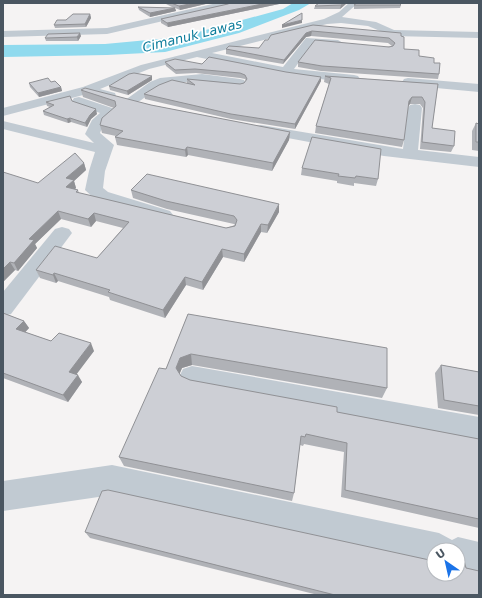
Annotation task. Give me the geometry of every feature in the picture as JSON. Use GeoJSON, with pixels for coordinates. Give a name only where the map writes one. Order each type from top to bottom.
{"type":"FeatureCollection","features":[{"type":"Feature","properties":{"kind":"street"},"geometry":{"type":"LineString","coordinates":[[3,34],[107,31],[228,3]]}},
{"type":"Feature","properties":{"kind":"street"},"geometry":{"type":"LineString","coordinates":[[327,21],[342,14],[354,3]]}},
{"type":"Feature","properties":{"kind":"street"},"geometry":{"type":"LineString","coordinates":[[3,112],[62,95],[87,90],[145,67],[327,21],[341,20],[368,23],[376,25],[392,33],[479,35]]}},
{"type":"Feature","properties":{"kind":"street"},"geometry":{"type":"LineString","coordinates":[[285,39],[351,44]]}},
{"type":"Feature","properties":{"kind":"street"},"geometry":{"type":"LineString","coordinates":[[286,71],[310,40]]}},
{"type":"Feature","properties":{"kind":"street"},"geometry":{"type":"LineString","coordinates":[[198,54],[286,71],[368,80]]}},
{"type":"Feature","properties":{"kind":"street"},"geometry":{"type":"LineString","coordinates":[[87,90],[138,103],[154,85],[164,81],[202,78],[240,83]]}},
{"type":"Feature","properties":{"kind":"street"},"geometry":{"type":"LineString","coordinates":[[396,82],[479,88]]}},
{"type":"Feature","properties":{"kind":"street"},"geometry":{"type":"LineString","coordinates":[[62,95],[110,112],[97,123],[92,134],[106,145],[96,171],[94,190],[102,196],[178,218]]}},
{"type":"Feature","properties":{"kind":"street"},"geometry":{"type":"LineString","coordinates":[[410,154],[415,108]]}},
{"type":"Feature","properties":{"kind":"street"},"geometry":{"type":"LineString","coordinates":[[3,125],[104,150]]}},
{"type":"Feature","properties":{"kind":"street"},"geometry":{"type":"LineString","coordinates":[[246,126],[384,151],[479,162]]}},
{"type":"Feature","properties":{"kind":"street"},"geometry":{"type":"LineString","coordinates":[[3,308],[62,233]]}},
{"type":"Feature","properties":{"kind":"street"},"geometry":{"type":"LineString","coordinates":[[192,377],[479,430]]}},
{"type":"Feature","properties":{"kind":"street"},"geometry":{"type":"LineString","coordinates":[[3,496],[112,480],[426,547]]}},
{"type":"Feature","properties":{"kind":"street"},"geometry":{"type":"LineString","coordinates":[[466,556],[479,559]]}},
{"type":"Feature","properties":{"kind":"water","name":"Cimanuk Lawas"},"geometry":{"type":"Polygon","coordinates":[[[293,3],[311,3],[299,10],[239,33],[165,52],[107,55],[3,57],[3,45],[105,44],[180,37],[283,9],[293,3]]]}},
{"type":"Feature","properties":{"kind":"building"},"geometry":{"type":"Polygon","coordinates":[[[171,3],[195,3],[179,6],[171,3]]]}},
{"type":"Feature","properties":{"kind":"building"},"geometry":{"type":"Polygon","coordinates":[[[267,3],[167,23],[161,19],[228,4],[267,3]]]}},
{"type":"Feature","properties":{"kind":"building"},"geometry":{"type":"Polygon","coordinates":[[[319,3],[344,3],[341,5],[315,6],[319,3]]]}},
{"type":"Feature","properties":{"kind":"building"},"geometry":{"type":"Polygon","coordinates":[[[357,3],[399,3],[401,5],[354,5],[357,3]]]}},
{"type":"Feature","properties":{"kind":"building"},"geometry":{"type":"Polygon","coordinates":[[[138,7],[175,8],[150,13],[138,7]]]}},
{"type":"Feature","properties":{"kind":"building"},"geometry":{"type":"Polygon","coordinates":[[[302,13],[302,20],[282,25],[302,13]]]}},
{"type":"Feature","properties":{"kind":"building"},"geometry":{"type":"Polygon","coordinates":[[[73,14],[90,14],[85,24],[54,25],[57,20],[66,20],[73,14]]]}},
{"type":"Feature","properties":{"kind":"building"},"geometry":{"type":"Polygon","coordinates":[[[313,25],[401,33],[401,36],[404,37],[404,49],[419,50],[419,56],[434,58],[434,63],[440,63],[439,74],[322,66],[298,62],[315,40],[389,47],[393,46],[395,43],[389,38],[312,31],[306,33],[284,60],[226,49],[229,46],[259,48],[271,35],[313,25]]]}},
{"type":"Feature","properties":{"kind":"building"},"geometry":{"type":"Polygon","coordinates":[[[80,33],[77,37],[45,38],[48,34],[80,33]]]}},
{"type":"Feature","properties":{"kind":"building"},"geometry":{"type":"Polygon","coordinates":[[[209,57],[286,72],[321,77],[295,124],[231,114],[144,94],[159,85],[172,80],[195,85],[187,79],[240,84],[244,83],[247,79],[245,75],[240,73],[195,69],[175,70],[165,62],[175,59],[202,64],[209,57]]]}},
{"type":"Feature","properties":{"kind":"building"},"geometry":{"type":"Polygon","coordinates":[[[134,73],[152,76],[127,91],[109,86],[129,74],[134,73]]]}},
{"type":"Feature","properties":{"kind":"building"},"geometry":{"type":"Polygon","coordinates":[[[325,76],[438,84],[432,128],[455,131],[454,146],[422,142],[425,102],[422,97],[412,97],[409,101],[404,140],[316,126],[331,78],[325,76]]]}},
{"type":"Feature","properties":{"kind":"building"},"geometry":{"type":"Polygon","coordinates":[[[48,78],[51,82],[55,81],[61,87],[38,93],[29,83],[48,78]]]}},
{"type":"Feature","properties":{"kind":"building"},"geometry":{"type":"Polygon","coordinates":[[[85,88],[151,105],[290,132],[273,163],[187,147],[185,150],[115,137],[123,131],[100,125],[102,118],[116,106],[115,101],[81,90],[85,88]]]}},
{"type":"Feature","properties":{"kind":"building"},"geometry":{"type":"Polygon","coordinates":[[[70,96],[72,101],[96,109],[85,123],[43,111],[54,105],[46,102],[70,96]]]}},
{"type":"Feature","properties":{"kind":"building"},"geometry":{"type":"Polygon","coordinates":[[[476,123],[479,124],[479,142],[476,142],[476,123]]]}},
{"type":"Feature","properties":{"kind":"building"},"geometry":{"type":"Polygon","coordinates":[[[312,137],[381,149],[378,179],[356,176],[355,178],[338,176],[339,174],[302,168],[312,137]]]}},
{"type":"Feature","properties":{"kind":"building"},"geometry":{"type":"Polygon","coordinates":[[[75,153],[84,163],[66,178],[74,180],[66,187],[78,190],[76,192],[226,228],[235,226],[237,220],[234,216],[166,201],[131,190],[147,174],[279,204],[268,225],[261,224],[244,254],[222,249],[202,282],[185,277],[163,310],[108,292],[110,290],[54,273],[53,275],[36,270],[55,246],[97,258],[129,222],[94,213],[88,219],[58,211],[29,239],[34,240],[14,263],[10,262],[3,269],[3,172],[38,183],[75,153]]]}},
{"type":"Feature","properties":{"kind":"building"},"geometry":{"type":"Polygon","coordinates":[[[3,313],[24,321],[16,329],[51,341],[59,333],[91,343],[69,372],[78,375],[63,395],[3,373],[3,313]]]}},
{"type":"Feature","properties":{"kind":"building"},"geometry":{"type":"Polygon","coordinates":[[[188,314],[387,348],[387,388],[191,354],[180,358],[176,368],[181,376],[190,380],[337,407],[337,412],[479,439],[479,519],[345,490],[347,443],[306,434],[305,437],[301,436],[294,493],[119,457],[159,368],[166,369],[188,314]]]}},
{"type":"Feature","properties":{"kind":"building"},"geometry":{"type":"Polygon","coordinates":[[[441,365],[479,372],[479,406],[444,400],[441,365]]]}},
{"type":"Feature","properties":{"kind":"building"},"geometry":{"type":"Polygon","coordinates":[[[108,490],[426,559],[426,582],[466,582],[466,568],[479,571],[479,595],[335,595],[85,532],[102,491],[108,490]]]}}]}
